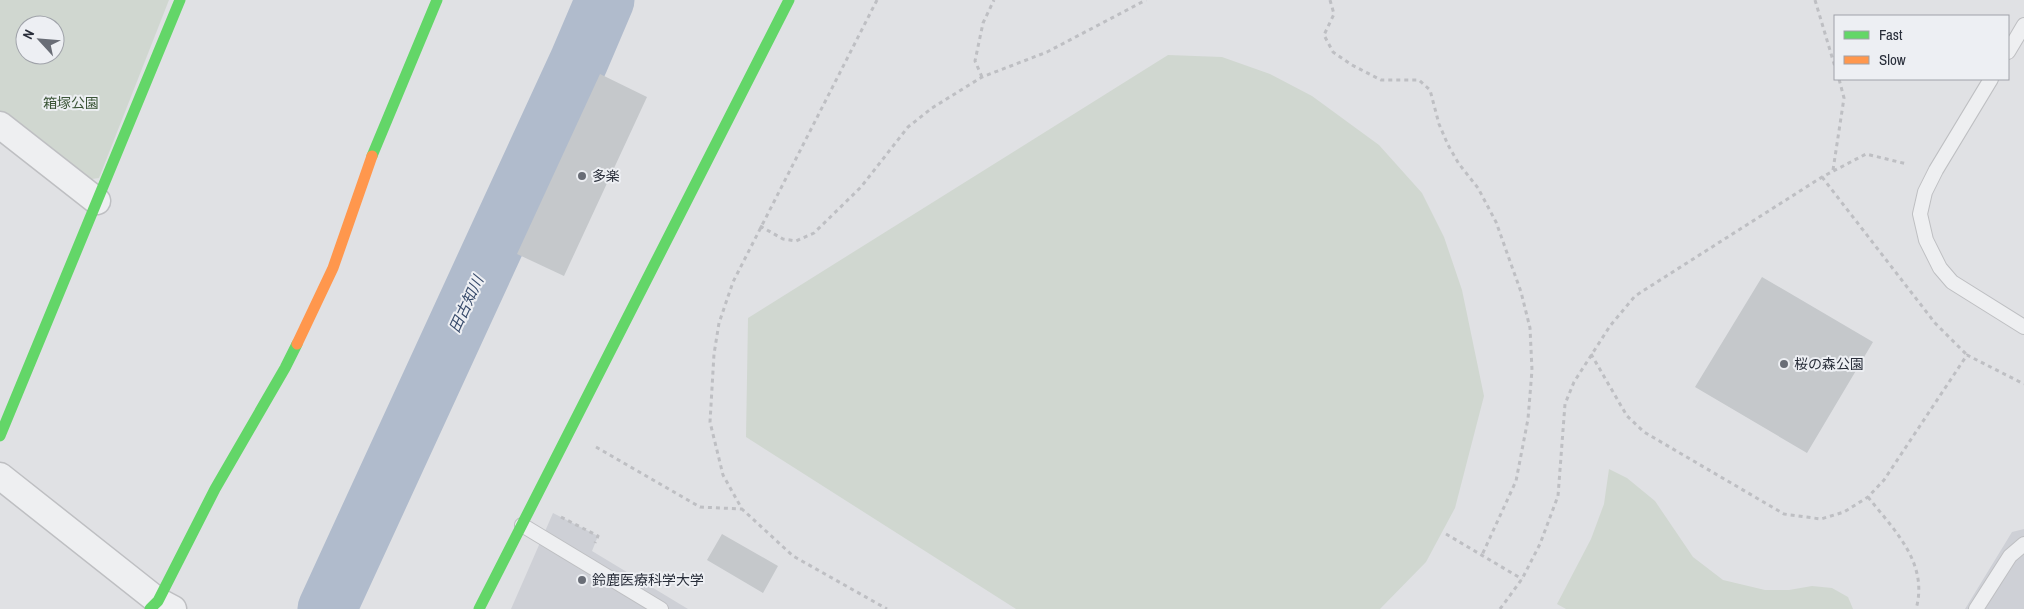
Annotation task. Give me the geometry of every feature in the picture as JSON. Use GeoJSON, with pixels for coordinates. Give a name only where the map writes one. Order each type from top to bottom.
{"type":"FeatureCollection","features":[{"type":"Feature","properties":{"kind":"street"},"geometry":{"type":"LineString","coordinates":[[0,436],[180,0]]}},
{"type":"Feature","properties":{"kind":"street"},"geometry":{"type":"LineString","coordinates":[[0,476],[160,606],[214,489],[285,368],[333,268],[376,145],[437,0]]}},
{"type":"Feature","properties":{"kind":"street"},"geometry":{"type":"LineString","coordinates":[[479,609],[789,0]]}},
{"type":"Feature","properties":{"kind":"street"},"geometry":{"type":"LineString","coordinates":[[0,125],[97,201]]}},
{"type":"Feature","properties":{"kind":"lane"},"geometry":{"type":"LineString","coordinates":[[2009,50],[2024,25]]}},
{"type":"Feature","properties":{"kind":"lane"},"geometry":{"type":"LineString","coordinates":[[1990,80],[1924,192],[1920,214],[1926,240],[1940,268],[1952,282],[2020,324]]}},
{"type":"Feature","properties":{"kind":"lane"},"geometry":{"type":"LineString","coordinates":[[522,525],[661,609]]}},
{"type":"Feature","properties":{"kind":"lane"},"geometry":{"type":"LineString","coordinates":[[1976,609],[2010,556],[2024,544]]}},
{"type":"Feature","properties":{"kind":"path"},"geometry":{"type":"LineString","coordinates":[[877,0],[733,282],[719,323],[714,354],[710,422],[723,475],[742,509],[794,556],[887,609]]}},
{"type":"Feature","properties":{"kind":"path"},"geometry":{"type":"LineString","coordinates":[[982,77],[974,61],[983,23],[994,0]]}},
{"type":"Feature","properties":{"kind":"path"},"geometry":{"type":"LineString","coordinates":[[760,226],[783,238],[796,241],[814,233],[862,187],[908,127],[932,108],[982,77],[1048,52],[1146,0]]}},
{"type":"Feature","properties":{"kind":"path"},"geometry":{"type":"LineString","coordinates":[[1330,0],[1334,14],[1324,35],[1334,52],[1352,65],[1381,80],[1419,80],[1430,90],[1439,124],[1448,145],[1478,188],[1496,222],[1521,292],[1530,328],[1532,370],[1528,419],[1516,481],[1482,555]]}},
{"type":"Feature","properties":{"kind":"path"},"geometry":{"type":"LineString","coordinates":[[1815,0],[1834,64]]}},
{"type":"Feature","properties":{"kind":"path"},"geometry":{"type":"LineString","coordinates":[[1833,170],[1844,98],[1838,80]]}},
{"type":"Feature","properties":{"kind":"path"},"geometry":{"type":"LineString","coordinates":[[1500,609],[1522,579],[1540,544],[1558,496],[1565,404],[1574,382],[1610,326],[1635,296],[1833,170],[1866,154],[1907,164]]}},
{"type":"Feature","properties":{"kind":"path"},"geometry":{"type":"LineString","coordinates":[[1822,177],[1934,324],[1967,355],[2024,384]]}},
{"type":"Feature","properties":{"kind":"path"},"geometry":{"type":"LineString","coordinates":[[1591,354],[1627,416],[1644,432],[1784,514],[1821,520],[1844,512],[1868,497],[1884,480],[1967,355]]}},
{"type":"Feature","properties":{"kind":"path"},"geometry":{"type":"LineString","coordinates":[[569,433],[700,507],[742,509]]}},
{"type":"Feature","properties":{"kind":"path"},"geometry":{"type":"LineString","coordinates":[[1868,497],[1906,545],[1914,562],[1919,580],[1920,595],[1916,609]]}},
{"type":"Feature","properties":{"kind":"path"},"geometry":{"type":"LineString","coordinates":[[1446,534],[1522,579]]}},
{"type":"Feature","properties":{"kind":"shaded area","name":"鈴鹿医療科学大学"},"geometry":{"type":"Polygon","coordinates":[[[553,513],[598,536],[592,551],[688,609],[511,609],[553,513]]]}},
{"type":"Feature","properties":{"kind":"shaded area"},"geometry":{"type":"Polygon","coordinates":[[[2024,529],[2024,609],[1965,609],[2012,532],[2024,529]]]}},
{"type":"Feature","properties":{"kind":"green space","name":"箱塚公園"},"geometry":{"type":"Polygon","coordinates":[[[0,0],[169,0],[99,178],[85,180],[0,112],[0,0]]]}},
{"type":"Feature","properties":{"kind":"green space"},"geometry":{"type":"Polygon","coordinates":[[[1168,55],[1222,57],[1270,74],[1312,96],[1379,145],[1422,193],[1444,237],[1462,290],[1484,396],[1455,508],[1426,562],[1380,609],[1016,609],[746,437],[748,318],[1168,55]]]}},
{"type":"Feature","properties":{"kind":"green space"},"geometry":{"type":"Polygon","coordinates":[[[1609,469],[1627,478],[1655,501],[1693,557],[1723,580],[1765,590],[1789,590],[1812,586],[1832,588],[1848,597],[1853,609],[1566,609],[1557,604],[1591,539],[1604,504],[1609,469]]]}},
{"type":"Feature","properties":{"kind":"building","name":"多楽"},"geometry":{"type":"Polygon","coordinates":[[[600,74],[647,97],[564,276],[517,254],[600,74]]]}},
{"type":"Feature","properties":{"kind":"building","name":"桜の森公園"},"geometry":{"type":"Polygon","coordinates":[[[1762,277],[1873,342],[1807,453],[1695,387],[1762,277]]]}},
{"type":"Feature","properties":{"kind":"building"},"geometry":{"type":"Polygon","coordinates":[[[722,534],[778,566],[763,593],[707,560],[722,534]]]}},
{"type":"Feature","properties":{"kind":"waterway","name":"田古知川"},"geometry":{"type":"LineString","coordinates":[[327,609],[579,61],[605,0]]}},
{"type":"Feature","properties":{"kind":"traffic: fast"},"geometry":{"type":"LineString","coordinates":[[0,436],[180,0]]}},
{"type":"Feature","properties":{"kind":"traffic: fast"},"geometry":{"type":"LineString","coordinates":[[372,156],[437,0]]}},
{"type":"Feature","properties":{"kind":"traffic: fast"},"geometry":{"type":"LineString","coordinates":[[479,609],[789,0]]}},
{"type":"Feature","properties":{"kind":"traffic: fast"},"geometry":{"type":"LineString","coordinates":[[150,609],[158,601],[215,489],[297,344]]}},
{"type":"Feature","properties":{"kind":"traffic: slow"},"geometry":{"type":"LineString","coordinates":[[297,344],[333,268],[372,156]]}},
{"type":"Feature","properties":{"kind":"place","name":"多楽"},"geometry":{"type":"Point","coordinates":[582,176]}},
{"type":"Feature","properties":{"kind":"place","name":"桜の森公園"},"geometry":{"type":"Point","coordinates":[1784,364]}},
{"type":"Feature","properties":{"kind":"place","name":"鈴鹿医療科学大学"},"geometry":{"type":"Point","coordinates":[582,580]}}]}
